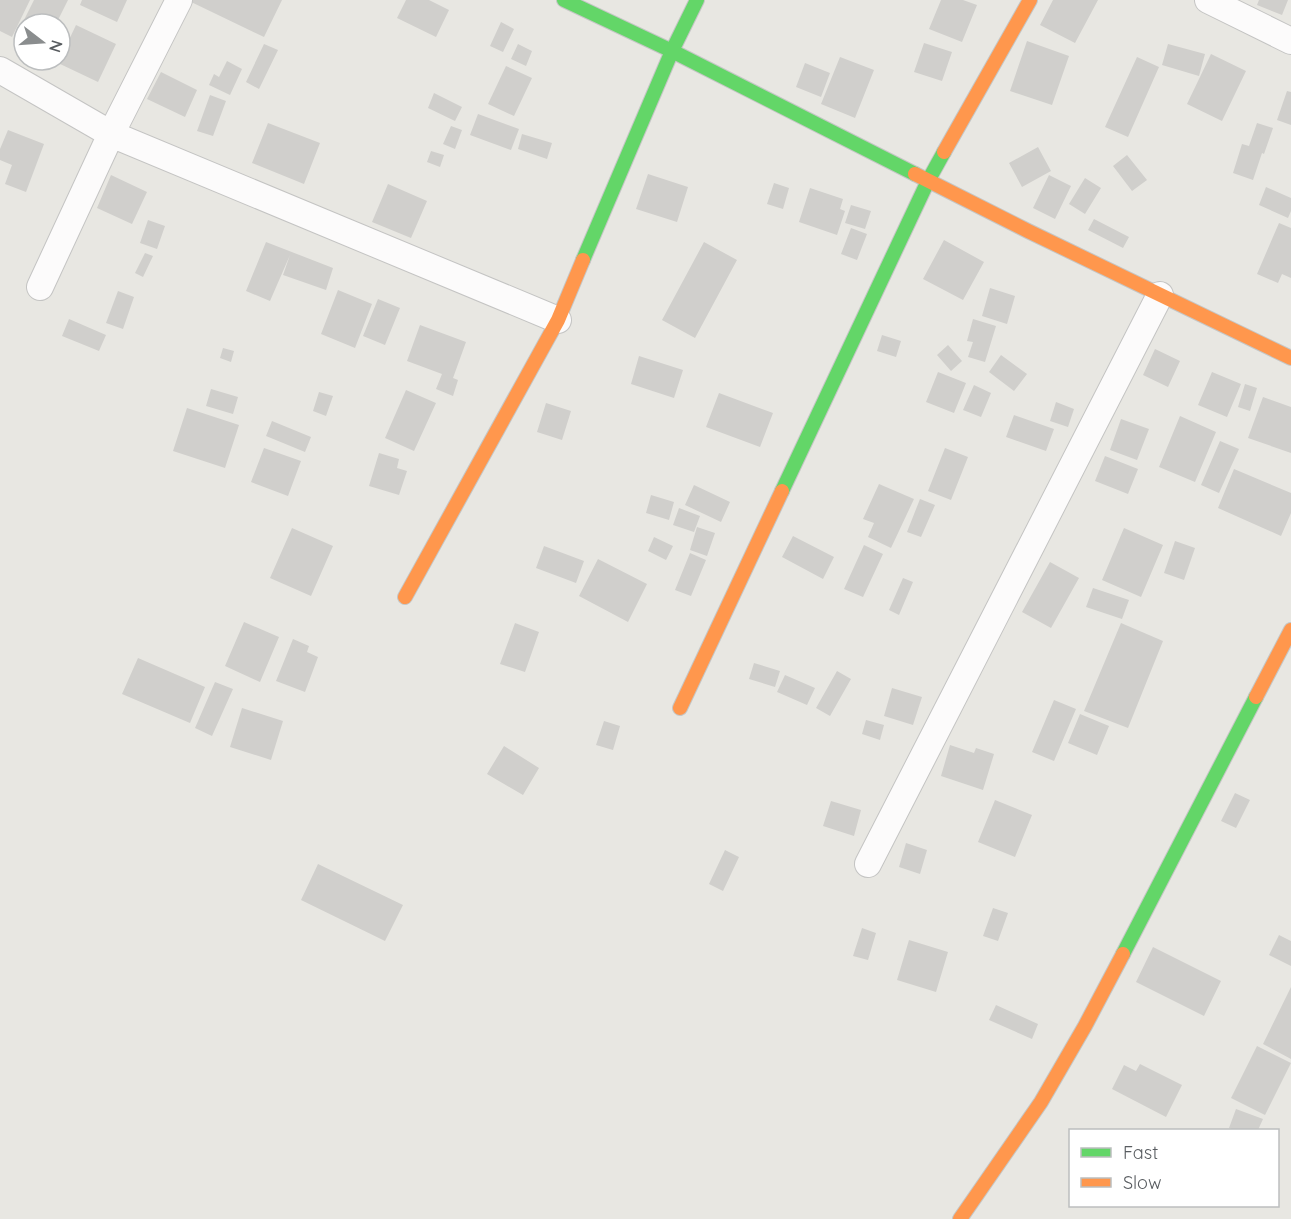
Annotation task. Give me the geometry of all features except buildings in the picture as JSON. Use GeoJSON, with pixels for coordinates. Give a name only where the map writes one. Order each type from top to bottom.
{"type":"FeatureCollection","features":[{"type":"Feature","properties":{"kind":"street"},"geometry":{"type":"LineString","coordinates":[[40,287],[111,134],[179,0]]}},
{"type":"Feature","properties":{"kind":"street"},"geometry":{"type":"LineString","coordinates":[[564,0],[672,51],[1028,231],[1291,358]]}},
{"type":"Feature","properties":{"kind":"street"},"geometry":{"type":"LineString","coordinates":[[405,597],[558,320],[672,51],[697,0]]}},
{"type":"Feature","properties":{"kind":"street"},"geometry":{"type":"LineString","coordinates":[[680,708],[928,181],[1030,0]]}},
{"type":"Feature","properties":{"kind":"street"},"geometry":{"type":"LineString","coordinates":[[1208,0],[1291,41]]}},
{"type":"Feature","properties":{"kind":"street"},"geometry":{"type":"LineString","coordinates":[[0,70],[111,134],[558,320]]}},
{"type":"Feature","properties":{"kind":"street"},"geometry":{"type":"LineString","coordinates":[[868,864],[1160,295]]}},
{"type":"Feature","properties":{"kind":"street"},"geometry":{"type":"LineString","coordinates":[[960,1219],[1041,1102],[1085,1026],[1291,630]]}},
{"type":"Feature","properties":{"kind":"traffic: fast"},"geometry":{"type":"LineString","coordinates":[[564,0],[672,51],[915,174]]}},
{"type":"Feature","properties":{"kind":"traffic: fast"},"geometry":{"type":"LineString","coordinates":[[583,260],[672,51],[697,0]]}},
{"type":"Feature","properties":{"kind":"traffic: fast"},"geometry":{"type":"LineString","coordinates":[[782,491],[928,181],[944,152]]}},
{"type":"Feature","properties":{"kind":"traffic: fast"},"geometry":{"type":"LineString","coordinates":[[1123,954],[1256,697]]}},
{"type":"Feature","properties":{"kind":"traffic: slow"},"geometry":{"type":"LineString","coordinates":[[944,152],[1030,0]]}},
{"type":"Feature","properties":{"kind":"traffic: slow"},"geometry":{"type":"LineString","coordinates":[[915,174],[1291,358]]}},
{"type":"Feature","properties":{"kind":"traffic: slow"},"geometry":{"type":"LineString","coordinates":[[405,597],[558,320],[583,260]]}},
{"type":"Feature","properties":{"kind":"traffic: slow"},"geometry":{"type":"LineString","coordinates":[[680,708],[782,491]]}},
{"type":"Feature","properties":{"kind":"traffic: slow"},"geometry":{"type":"LineString","coordinates":[[1256,697],[1291,630]]}},
{"type":"Feature","properties":{"kind":"traffic: slow"},"geometry":{"type":"LineString","coordinates":[[960,1219],[1041,1102],[1123,954]]}}]}
